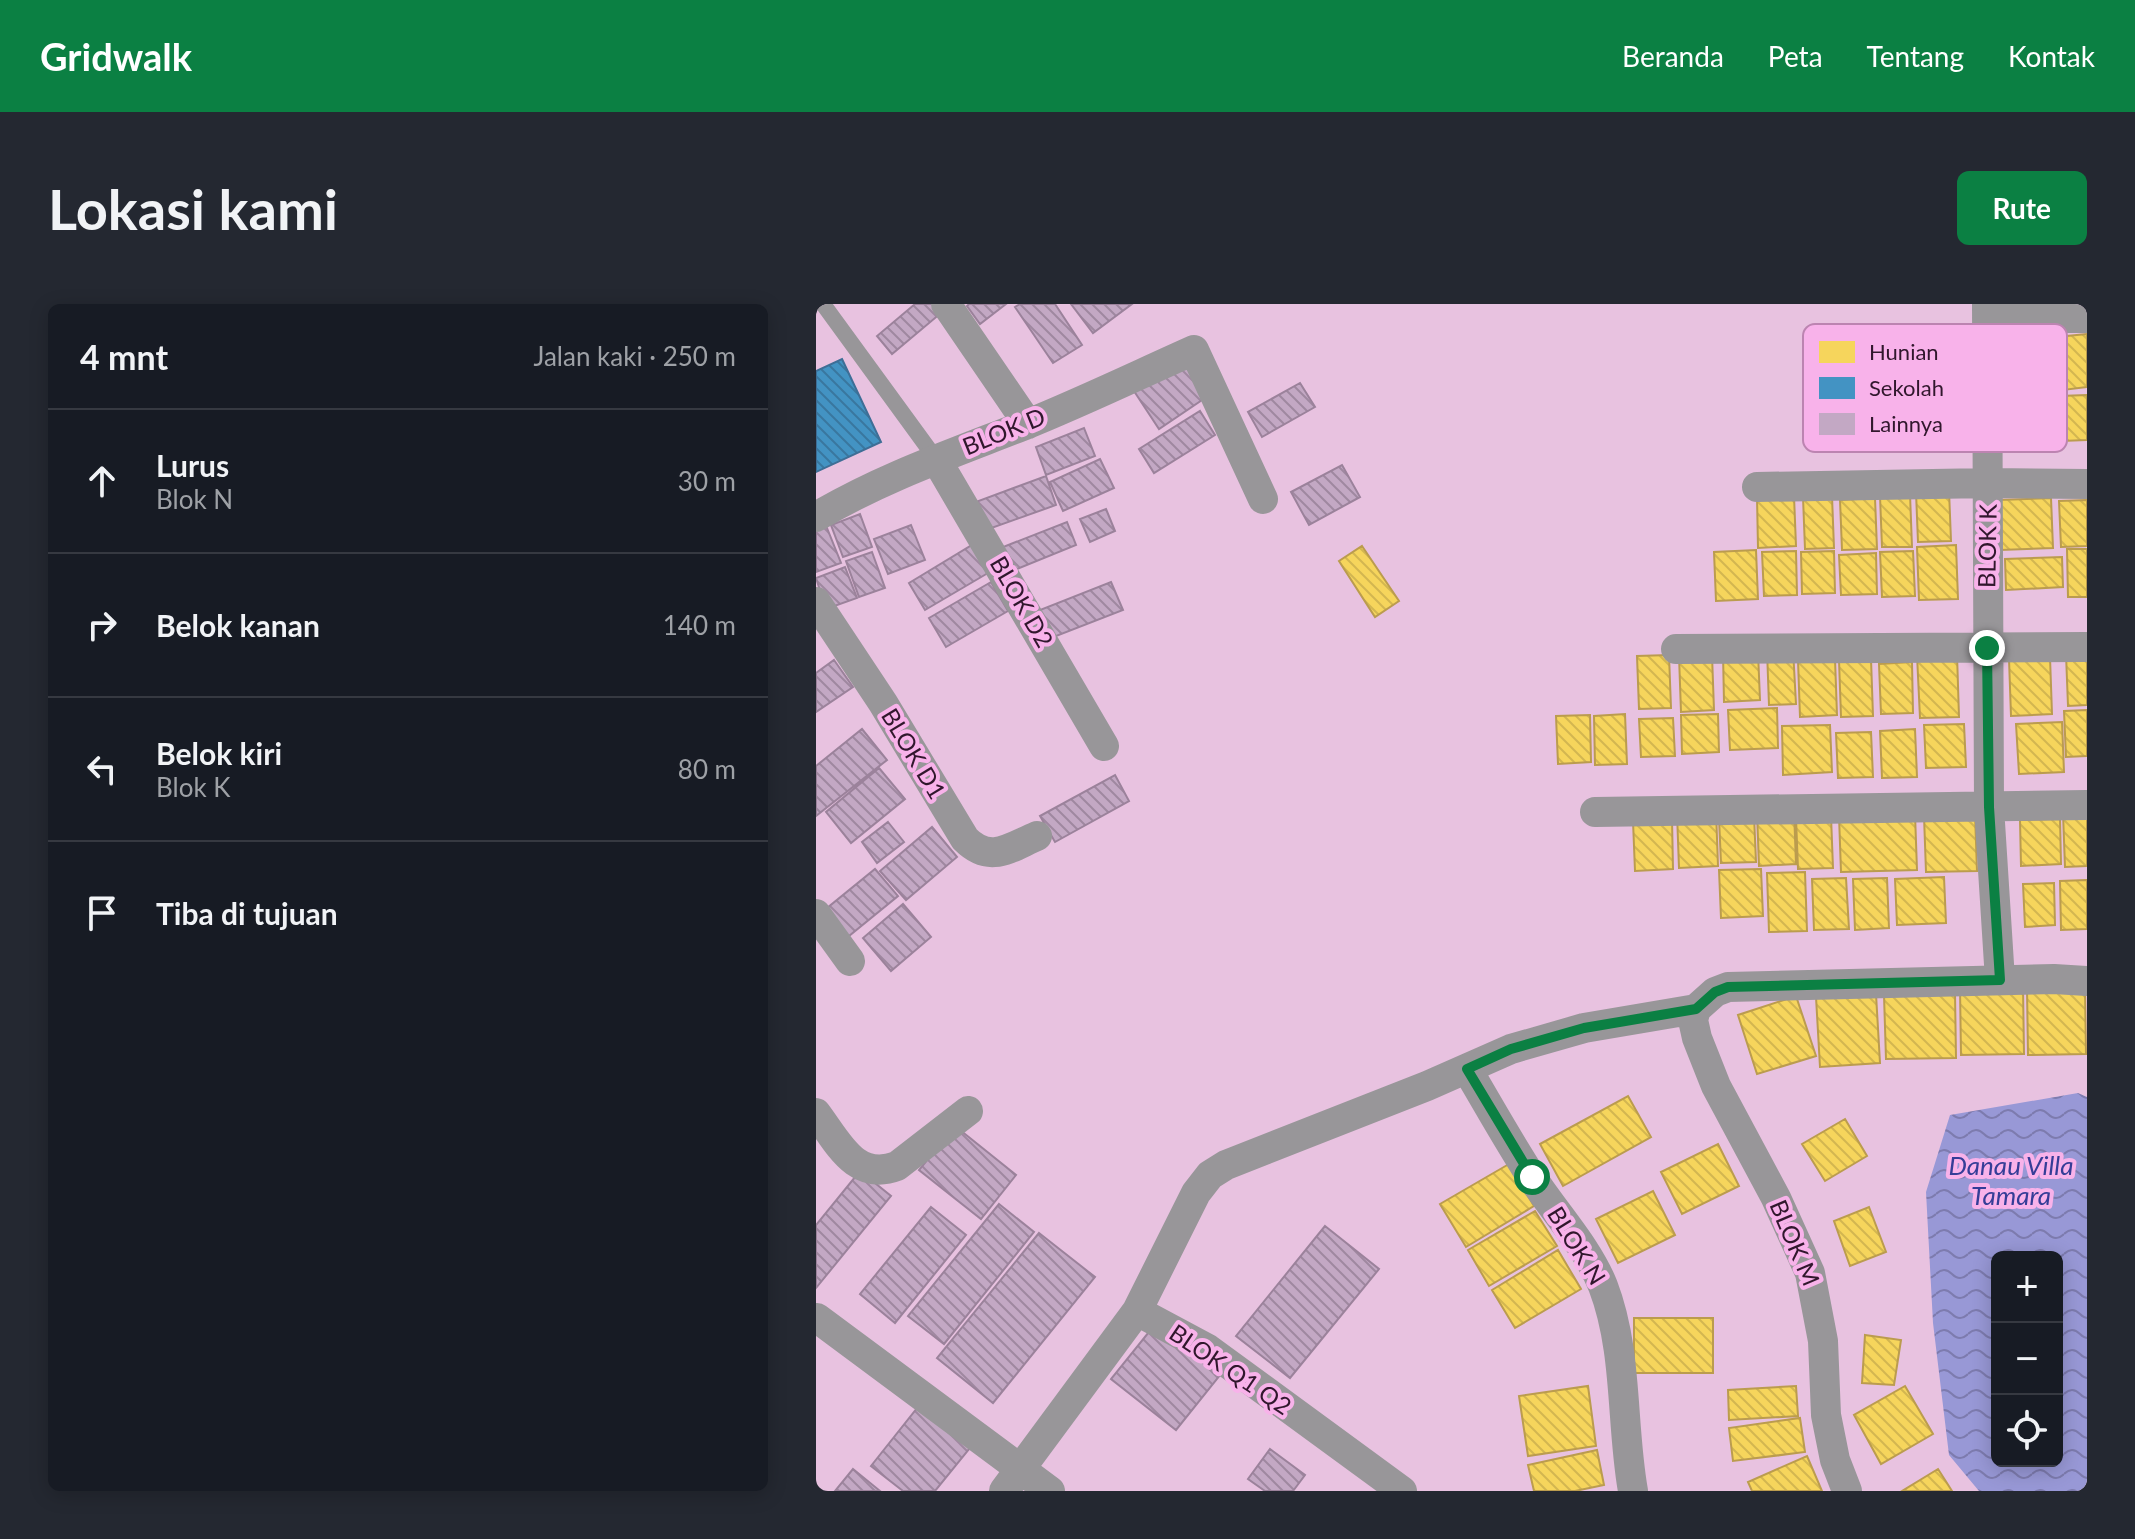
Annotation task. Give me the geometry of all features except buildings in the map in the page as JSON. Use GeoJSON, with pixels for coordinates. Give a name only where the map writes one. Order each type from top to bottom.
{"type":"FeatureCollection","features":[{"type":"Feature","properties":{"kind":"street"},"geometry":{"type":"LineString","coordinates":[[946,304],[1028,424]]}},
{"type":"Feature","properties":{"kind":"street"},"geometry":{"type":"LineString","coordinates":[[1987,311],[2087,318]]}},
{"type":"Feature","properties":{"kind":"street","name":"BLOK D"},"geometry":{"type":"LineString","coordinates":[[816,517],[839,503],[936,459],[1028,424],[1194,350],[1263,499]]}},
{"type":"Feature","properties":{"kind":"street","name":"BLOK K"},"geometry":{"type":"LineString","coordinates":[[1989,452],[1989,807],[2000,980]]}},
{"type":"Feature","properties":{"kind":"street","name":"BLOK D2"},"geometry":{"type":"LineString","coordinates":[[936,459],[1104,746]]}},
{"type":"Feature","properties":{"kind":"street"},"geometry":{"type":"LineString","coordinates":[[1757,487],[2087,484]]}},
{"type":"Feature","properties":{"kind":"street","name":"BLOK D1"},"geometry":{"type":"LineString","coordinates":[[816,602],[883,703],[965,839],[976,850],[989,854],[1037,836]]}},
{"type":"Feature","properties":{"kind":"street"},"geometry":{"type":"LineString","coordinates":[[1676,649],[2087,647]]}},
{"type":"Feature","properties":{"kind":"street"},"geometry":{"type":"LineString","coordinates":[[1595,812],[2087,805]]}},
{"type":"Feature","properties":{"kind":"street"},"geometry":{"type":"LineString","coordinates":[[816,914],[850,961]]}},
{"type":"Feature","properties":{"kind":"street"},"geometry":{"type":"LineString","coordinates":[[1012,1481],[1137,1311],[1196,1193],[1210,1175],[1226,1165],[1511,1049],[1584,1028],[1696,1009],[1715,992],[1728,987],[2000,980],[2087,981]]}},
{"type":"Feature","properties":{"kind":"street","name":"BLOK M"},"geometry":{"type":"LineString","coordinates":[[1696,1009],[1693,1020],[1697,1038],[1716,1086],[1776,1198],[1810,1273],[1823,1341],[1826,1415],[1835,1460],[1847,1491]]}},
{"type":"Feature","properties":{"kind":"street","name":"BLOK N"},"geometry":{"type":"LineString","coordinates":[[1467,1069],[1602,1284],[1612,1313],[1618,1351],[1633,1491]]}},
{"type":"Feature","properties":{"kind":"street"},"geometry":{"type":"LineString","coordinates":[[816,1113],[854,1163],[869,1171],[883,1171],[897,1166],[968,1111]]}},
{"type":"Feature","properties":{"kind":"street","name":"BLOK Q1 Q2"},"geometry":{"type":"LineString","coordinates":[[1137,1311],[1208,1349],[1402,1491]]}},
{"type":"Feature","properties":{"kind":"street"},"geometry":{"type":"LineString","coordinates":[[817,1318],[1012,1481],[1050,1491]]}},
{"type":"Feature","properties":{"kind":"lane"},"geometry":{"type":"LineString","coordinates":[[823,304],[936,459]]}},
{"type":"Feature","properties":{"kind":"water","name":"Danau Villa Tamara"},"geometry":{"type":"Polygon","coordinates":[[[2078,1093],[2087,1097],[2087,1491],[1979,1491],[1949,1455],[1933,1323],[1926,1192],[1950,1115],[2078,1093]]]}},
{"type":"Feature","properties":{"kind":"route"},"geometry":{"type":"LineString","coordinates":[[1532,1177],[1467,1069],[1511,1049],[1584,1028],[1696,1009],[1715,992],[1728,987],[2000,980],[1989,807],[1987,648]]}}]}
